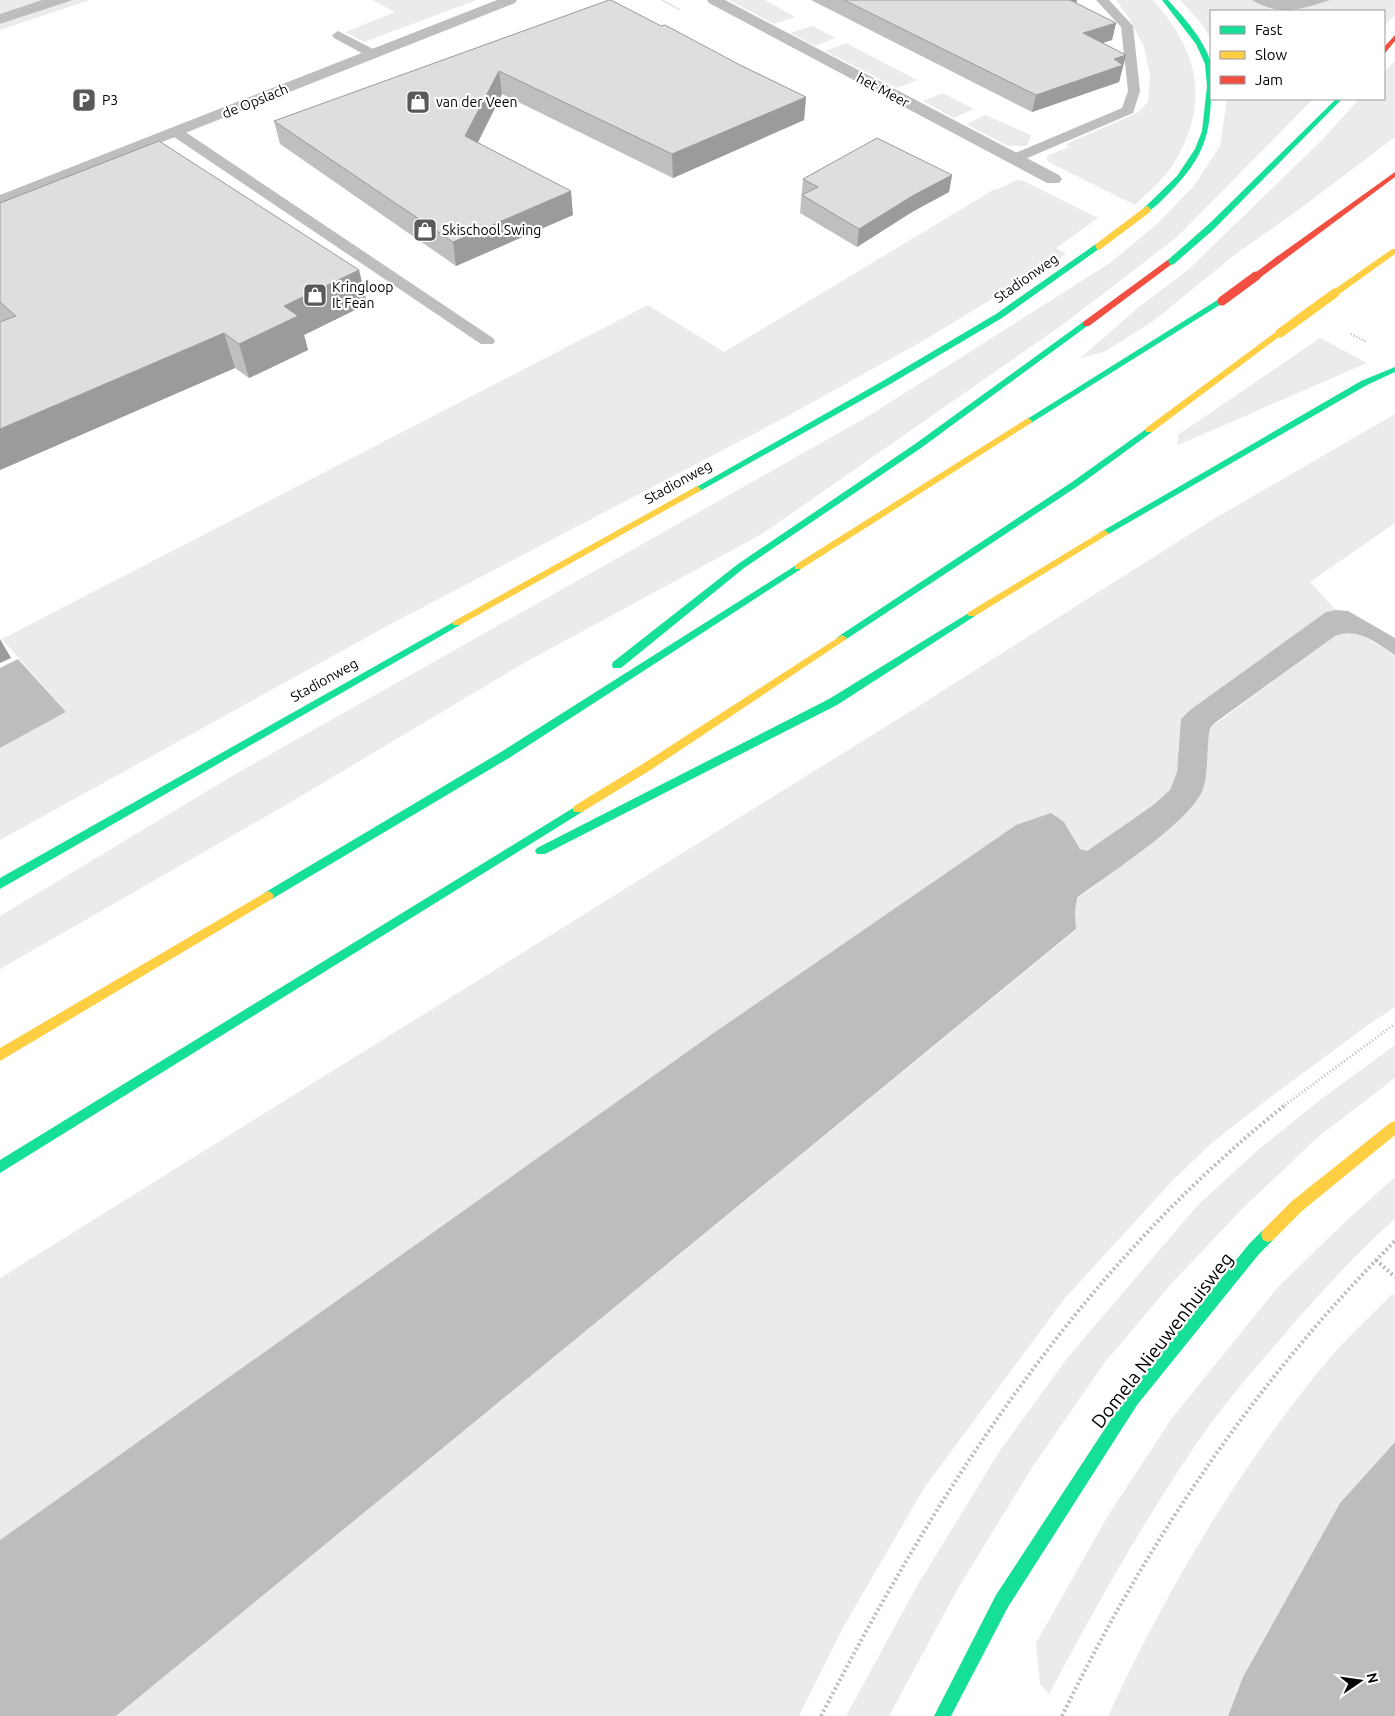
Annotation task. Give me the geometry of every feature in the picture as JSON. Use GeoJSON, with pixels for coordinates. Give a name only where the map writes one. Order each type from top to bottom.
{"type":"FeatureCollection","features":[{"type":"Feature","properties":{"kind":"main road","name":"Stadionweg"},"geometry":{"type":"LineString","coordinates":[[0,884],[324,698],[884,384],[998,316],[1099,246],[1147,210],[1168,191],[1186,169],[1201,144],[1207,122],[1210,74],[1196,41],[1183,21],[1165,0]]}},
{"type":"Feature","properties":{"kind":"main road"},"geometry":{"type":"LineString","coordinates":[[1385,50],[1395,38]]}},
{"type":"Feature","properties":{"kind":"main road"},"geometry":{"type":"LineString","coordinates":[[612,670],[741,566],[918,446],[1160,270],[1211,226],[1338,100]]}},
{"type":"Feature","properties":{"kind":"main road"},"geometry":{"type":"LineString","coordinates":[[0,1055],[505,755],[996,440],[1222,301],[1395,174]]}},
{"type":"Feature","properties":{"kind":"main road"},"geometry":{"type":"LineString","coordinates":[[0,1167],[645,768],[1066,490],[1395,250]]}},
{"type":"Feature","properties":{"kind":"main road"},"geometry":{"type":"LineString","coordinates":[[531,856],[833,702],[1067,554],[1364,384],[1395,369]]}},
{"type":"Feature","properties":{"kind":"main road"},"geometry":{"type":"LineString","coordinates":[[505,755],[596,682]]}},
{"type":"Feature","properties":{"kind":"main road"},"geometry":{"type":"LineString","coordinates":[[371,938],[496,874]]}},
{"type":"Feature","properties":{"kind":"main road","name":"Domela Nieuwenhuisweg"},"geometry":{"type":"LineString","coordinates":[[942,1716],[1002,1601],[1132,1400],[1254,1249],[1297,1206],[1395,1127]]}},
{"type":"Feature","properties":{"kind":"street","name":"de Opslach"},"geometry":{"type":"LineString","coordinates":[[0,201],[510,0]]}},
{"type":"Feature","properties":{"kind":"street","name":"het Meer"},"geometry":{"type":"LineString","coordinates":[[714,0],[1053,179]]}},
{"type":"Feature","properties":{"kind":"lane"},"geometry":{"type":"LineString","coordinates":[[1013,159],[1128,110],[1134,91],[1127,26],[1102,0]]}},
{"type":"Feature","properties":{"kind":"lane"},"geometry":{"type":"LineString","coordinates":[[338,35],[373,54]]}},
{"type":"Feature","properties":{"kind":"lane"},"geometry":{"type":"LineString","coordinates":[[176,132],[487,341]]}},
{"type":"Feature","properties":{"kind":"path"},"geometry":{"type":"LineString","coordinates":[[821,1716],[852,1654],[904,1560],[956,1477],[1039,1360],[1066,1327],[1120,1262],[1204,1174],[1272,1116],[1362,1046],[1395,1024]]}},
{"type":"Feature","properties":{"kind":"path"},"geometry":{"type":"LineString","coordinates":[[1062,1716],[1124,1596],[1205,1468],[1263,1387],[1299,1344],[1395,1242]]}},
{"type":"Feature","properties":{"kind":"path"},"geometry":{"type":"LineString","coordinates":[[1376,1260],[1395,1277]]}},
{"type":"Feature","properties":{"kind":"shaded area"},"geometry":{"type":"Polygon","coordinates":[[[0,0],[42,0],[0,14],[0,0]]]}},
{"type":"Feature","properties":{"kind":"shaded area"},"geometry":{"type":"Polygon","coordinates":[[[42,0],[73,0],[0,24],[0,14],[42,0]]]}},
{"type":"Feature","properties":{"kind":"shaded area"},"geometry":{"type":"Polygon","coordinates":[[[73,0],[90,0],[0,30],[0,24],[73,0]]]}},
{"type":"Feature","properties":{"kind":"shaded area"},"geometry":{"type":"Polygon","coordinates":[[[372,0],[477,0],[364,42],[345,32],[395,12],[372,0]]]}},
{"type":"Feature","properties":{"kind":"shaded area"},"geometry":{"type":"Polygon","coordinates":[[[729,0],[765,0],[795,17],[774,24],[729,0]]]}},
{"type":"Feature","properties":{"kind":"shaded area"},"geometry":{"type":"Polygon","coordinates":[[[1116,0],[1153,0],[1180,38],[1189,58],[1194,78],[1193,119],[1186,141],[1170,169],[1135,205],[1049,162],[1046,158],[1069,147],[1066,144],[1137,113],[1148,102],[1150,75],[1144,47],[1129,18],[1116,0]]]}},
{"type":"Feature","properties":{"kind":"shaded area"},"geometry":{"type":"Polygon","coordinates":[[[1180,0],[1252,0],[1270,9],[1277,10],[1210,10],[1210,37],[1202,24],[1180,0]]]}},
{"type":"Feature","properties":{"kind":"shaded area"},"geometry":{"type":"Polygon","coordinates":[[[1252,0],[1330,0],[1291,10],[1281,10],[1252,0]]]}},
{"type":"Feature","properties":{"kind":"shaded area"},"geometry":{"type":"Polygon","coordinates":[[[1330,0],[1395,0],[1395,15],[1385,25],[1385,10],[1294,10],[1330,0]]]}},
{"type":"Feature","properties":{"kind":"shaded area"},"geometry":{"type":"Polygon","coordinates":[[[812,26],[836,38],[815,46],[790,33],[812,26]]]}},
{"type":"Feature","properties":{"kind":"shaded area"},"geometry":{"type":"Polygon","coordinates":[[[846,43],[917,80],[897,88],[825,51],[846,43]]]}},
{"type":"Feature","properties":{"kind":"shaded area"},"geometry":{"type":"Polygon","coordinates":[[[1395,61],[1395,137],[1297,211],[1237,253],[1152,322],[1104,352],[1080,358],[1139,307],[1189,269],[1324,138],[1358,100],[1385,100],[1385,71],[1395,61]]]}},
{"type":"Feature","properties":{"kind":"shaded area"},"geometry":{"type":"Polygon","coordinates":[[[943,93],[974,109],[954,118],[923,101],[943,93]]]}},
{"type":"Feature","properties":{"kind":"shaded area"},"geometry":{"type":"Polygon","coordinates":[[[1227,100],[1312,100],[1177,237],[1065,323],[762,534],[522,664],[291,802],[0,969],[0,916],[239,772],[867,417],[1110,263],[1156,225],[1193,187],[1220,146],[1227,100]]]}},
{"type":"Feature","properties":{"kind":"shaded area"},"geometry":{"type":"Polygon","coordinates":[[[985,115],[1031,135],[1027,146],[1008,146],[966,124],[985,115]]]}},
{"type":"Feature","properties":{"kind":"shaded area"},"geometry":{"type":"Polygon","coordinates":[[[1017,180],[1024,181],[1098,218],[1056,248],[1066,254],[921,342],[784,418],[389,625],[0,840],[0,748],[66,712],[2,639],[648,305],[724,352],[995,189],[1017,180]]]}},
{"type":"Feature","properties":{"kind":"shaded area"},"geometry":{"type":"Polygon","coordinates":[[[1320,338],[1367,363],[1178,445],[1178,435],[1320,338]]]}},
{"type":"Feature","properties":{"kind":"shaded area"},"geometry":{"type":"Polygon","coordinates":[[[1395,414],[1395,523],[1310,582],[1336,610],[1326,612],[1190,710],[1181,719],[1177,772],[1170,790],[1152,806],[1087,851],[1080,849],[1064,822],[1016,825],[715,1032],[0,1540],[0,1278],[922,704],[1212,520],[1395,414]]]}},
{"type":"Feature","properties":{"kind":"shaded area"},"geometry":{"type":"Polygon","coordinates":[[[1336,610],[1348,611],[1395,638],[1395,655],[1374,641],[1359,635],[1351,633],[1335,636],[1216,722],[1210,728],[1205,782],[1196,802],[1166,832],[1077,898],[1075,912],[1076,929],[116,1716],[0,1716],[0,1540],[715,1032],[1016,825],[1051,813],[1064,822],[1080,849],[1087,851],[1152,806],[1170,790],[1177,772],[1181,719],[1190,710],[1326,612],[1336,610]]]}},
{"type":"Feature","properties":{"kind":"shaded area"},"geometry":{"type":"Polygon","coordinates":[[[1344,632],[1357,632],[1395,655],[1395,1007],[1268,1099],[1214,1141],[1174,1179],[1065,1298],[924,1488],[844,1626],[799,1716],[116,1716],[1076,930],[1075,912],[1077,899],[1142,851],[1208,736],[1210,728],[1335,636],[1344,632]]]}},
{"type":"Feature","properties":{"kind":"shaded area"},"geometry":{"type":"Polygon","coordinates":[[[18,659],[66,712],[0,748],[0,668],[18,659]]]}},
{"type":"Feature","properties":{"kind":"shaded area"},"geometry":{"type":"Polygon","coordinates":[[[1395,1045],[1395,1078],[1318,1137],[1242,1209],[1172,1283],[1105,1362],[1033,1466],[957,1590],[889,1716],[846,1716],[917,1586],[1001,1449],[1068,1357],[1197,1206],[1259,1149],[1320,1100],[1395,1045]]]}},
{"type":"Feature","properties":{"kind":"shaded area"},"geometry":{"type":"Polygon","coordinates":[[[1395,1177],[1395,1219],[1331,1282],[1243,1382],[1206,1430],[1137,1537],[1049,1694],[1040,1684],[1036,1643],[1109,1514],[1172,1418],[1278,1287],[1395,1177]]]}},
{"type":"Feature","properties":{"kind":"shaded area"},"geometry":{"type":"Polygon","coordinates":[[[1392,1294],[1395,1296],[1395,1442],[1340,1503],[1243,1677],[1228,1716],[1108,1716],[1155,1621],[1181,1574],[1238,1481],[1301,1394],[1334,1353],[1392,1294]]]}},
{"type":"Feature","properties":{"kind":"shaded area"},"geometry":{"type":"Polygon","coordinates":[[[1395,1442],[1395,1716],[1228,1716],[1243,1677],[1340,1503],[1395,1442]]]}},
{"type":"Feature","properties":{"kind":"building"},"geometry":{"type":"Polygon","coordinates":[[[609,0],[661,26],[665,25],[740,65],[806,97],[672,154],[499,71],[465,136],[571,191],[453,242],[274,121],[609,0]]]}},
{"type":"Feature","properties":{"kind":"building"},"geometry":{"type":"Polygon","coordinates":[[[844,0],[1070,0],[1116,23],[1083,33],[1126,55],[1114,59],[1123,65],[1036,95],[844,0]]]}},
{"type":"Feature","properties":{"kind":"building"},"geometry":{"type":"Polygon","coordinates":[[[877,138],[952,175],[914,195],[859,229],[802,195],[818,187],[803,179],[877,138]]]}},
{"type":"Feature","properties":{"kind":"building"},"geometry":{"type":"Polygon","coordinates":[[[159,141],[359,270],[284,306],[298,316],[239,344],[224,333],[0,429],[0,322],[16,316],[0,302],[0,203],[159,141]]]}},
{"type":"Feature","properties":{"kind":"traffic: fast"},"geometry":{"type":"LineString","coordinates":[[1165,0],[1199,44],[1210,73]]}},
{"type":"Feature","properties":{"kind":"traffic: fast"},"geometry":{"type":"LineString","coordinates":[[1147,210],[1180,178],[1199,149],[1205,131],[1210,94]]}},
{"type":"Feature","properties":{"kind":"traffic: fast"},"geometry":{"type":"LineString","coordinates":[[1211,227],[1338,100]]}},
{"type":"Feature","properties":{"kind":"traffic: fast"},"geometry":{"type":"LineString","coordinates":[[1172,261],[1211,227]]}},
{"type":"Feature","properties":{"kind":"traffic: fast"},"geometry":{"type":"LineString","coordinates":[[697,489],[884,384],[999,316],[1099,246]]}},
{"type":"Feature","properties":{"kind":"traffic: fast"},"geometry":{"type":"LineString","coordinates":[[1028,421],[1222,301]]}},
{"type":"Feature","properties":{"kind":"traffic: fast"},"geometry":{"type":"LineString","coordinates":[[617,665],[741,566],[918,446],[1086,324]]}},
{"type":"Feature","properties":{"kind":"traffic: fast"},"geometry":{"type":"LineString","coordinates":[[1104,533],[1364,383],[1395,369]]}},
{"type":"Feature","properties":{"kind":"traffic: fast"},"geometry":{"type":"LineString","coordinates":[[842,638],[1075,484],[1149,430]]}},
{"type":"Feature","properties":{"kind":"traffic: fast"},"geometry":{"type":"LineString","coordinates":[[268,896],[505,755],[798,567]]}},
{"type":"Feature","properties":{"kind":"traffic: fast"},"geometry":{"type":"LineString","coordinates":[[541,851],[833,702],[972,614]]}},
{"type":"Feature","properties":{"kind":"traffic: fast"},"geometry":{"type":"LineString","coordinates":[[0,884],[457,623]]}},
{"type":"Feature","properties":{"kind":"traffic: fast"},"geometry":{"type":"LineString","coordinates":[[0,1167],[578,809]]}},
{"type":"Feature","properties":{"kind":"traffic: fast"},"geometry":{"type":"LineString","coordinates":[[942,1716],[1002,1601],[1132,1400],[1254,1249],[1268,1235]]}},
{"type":"Feature","properties":{"kind":"traffic: slow"},"geometry":{"type":"LineString","coordinates":[[1099,246],[1147,210]]}},
{"type":"Feature","properties":{"kind":"traffic: slow"},"geometry":{"type":"LineString","coordinates":[[1335,293],[1395,251]]}},
{"type":"Feature","properties":{"kind":"traffic: slow"},"geometry":{"type":"LineString","coordinates":[[1280,333],[1335,293]]}},
{"type":"Feature","properties":{"kind":"traffic: slow"},"geometry":{"type":"LineString","coordinates":[[1149,430],[1280,333]]}},
{"type":"Feature","properties":{"kind":"traffic: slow"},"geometry":{"type":"LineString","coordinates":[[798,567],[1028,421]]}},
{"type":"Feature","properties":{"kind":"traffic: slow"},"geometry":{"type":"LineString","coordinates":[[457,623],[697,489]]}},
{"type":"Feature","properties":{"kind":"traffic: slow"},"geometry":{"type":"LineString","coordinates":[[972,614],[1104,533]]}},
{"type":"Feature","properties":{"kind":"traffic: slow"},"geometry":{"type":"LineString","coordinates":[[578,809],[645,768],[842,638]]}},
{"type":"Feature","properties":{"kind":"traffic: slow"},"geometry":{"type":"LineString","coordinates":[[0,1055],[268,896]]}},
{"type":"Feature","properties":{"kind":"traffic: slow"},"geometry":{"type":"LineString","coordinates":[[1268,1235],[1297,1206],[1395,1127]]}},
{"type":"Feature","properties":{"kind":"traffic: jam"},"geometry":{"type":"LineString","coordinates":[[1385,50],[1395,37]]}},
{"type":"Feature","properties":{"kind":"traffic: jam"},"geometry":{"type":"LineString","coordinates":[[1278,260],[1395,174]]}},
{"type":"Feature","properties":{"kind":"traffic: jam"},"geometry":{"type":"LineString","coordinates":[[1222,301],[1278,260]]}},
{"type":"Feature","properties":{"kind":"traffic: jam"},"geometry":{"type":"LineString","coordinates":[[1086,324],[1172,261]]}},
{"type":"Feature","properties":{"kind":"place","name":"P3"},"geometry":{"type":"Point","coordinates":[84,100]}},
{"type":"Feature","properties":{"kind":"place","name":"van der Veen"},"geometry":{"type":"Point","coordinates":[418,102]}},
{"type":"Feature","properties":{"kind":"place","name":"Skischool Swing"},"geometry":{"type":"Point","coordinates":[425,230]}},
{"type":"Feature","properties":{"kind":"place","name":"Kringloop It Fean"},"geometry":{"type":"Point","coordinates":[315,295]}}]}
